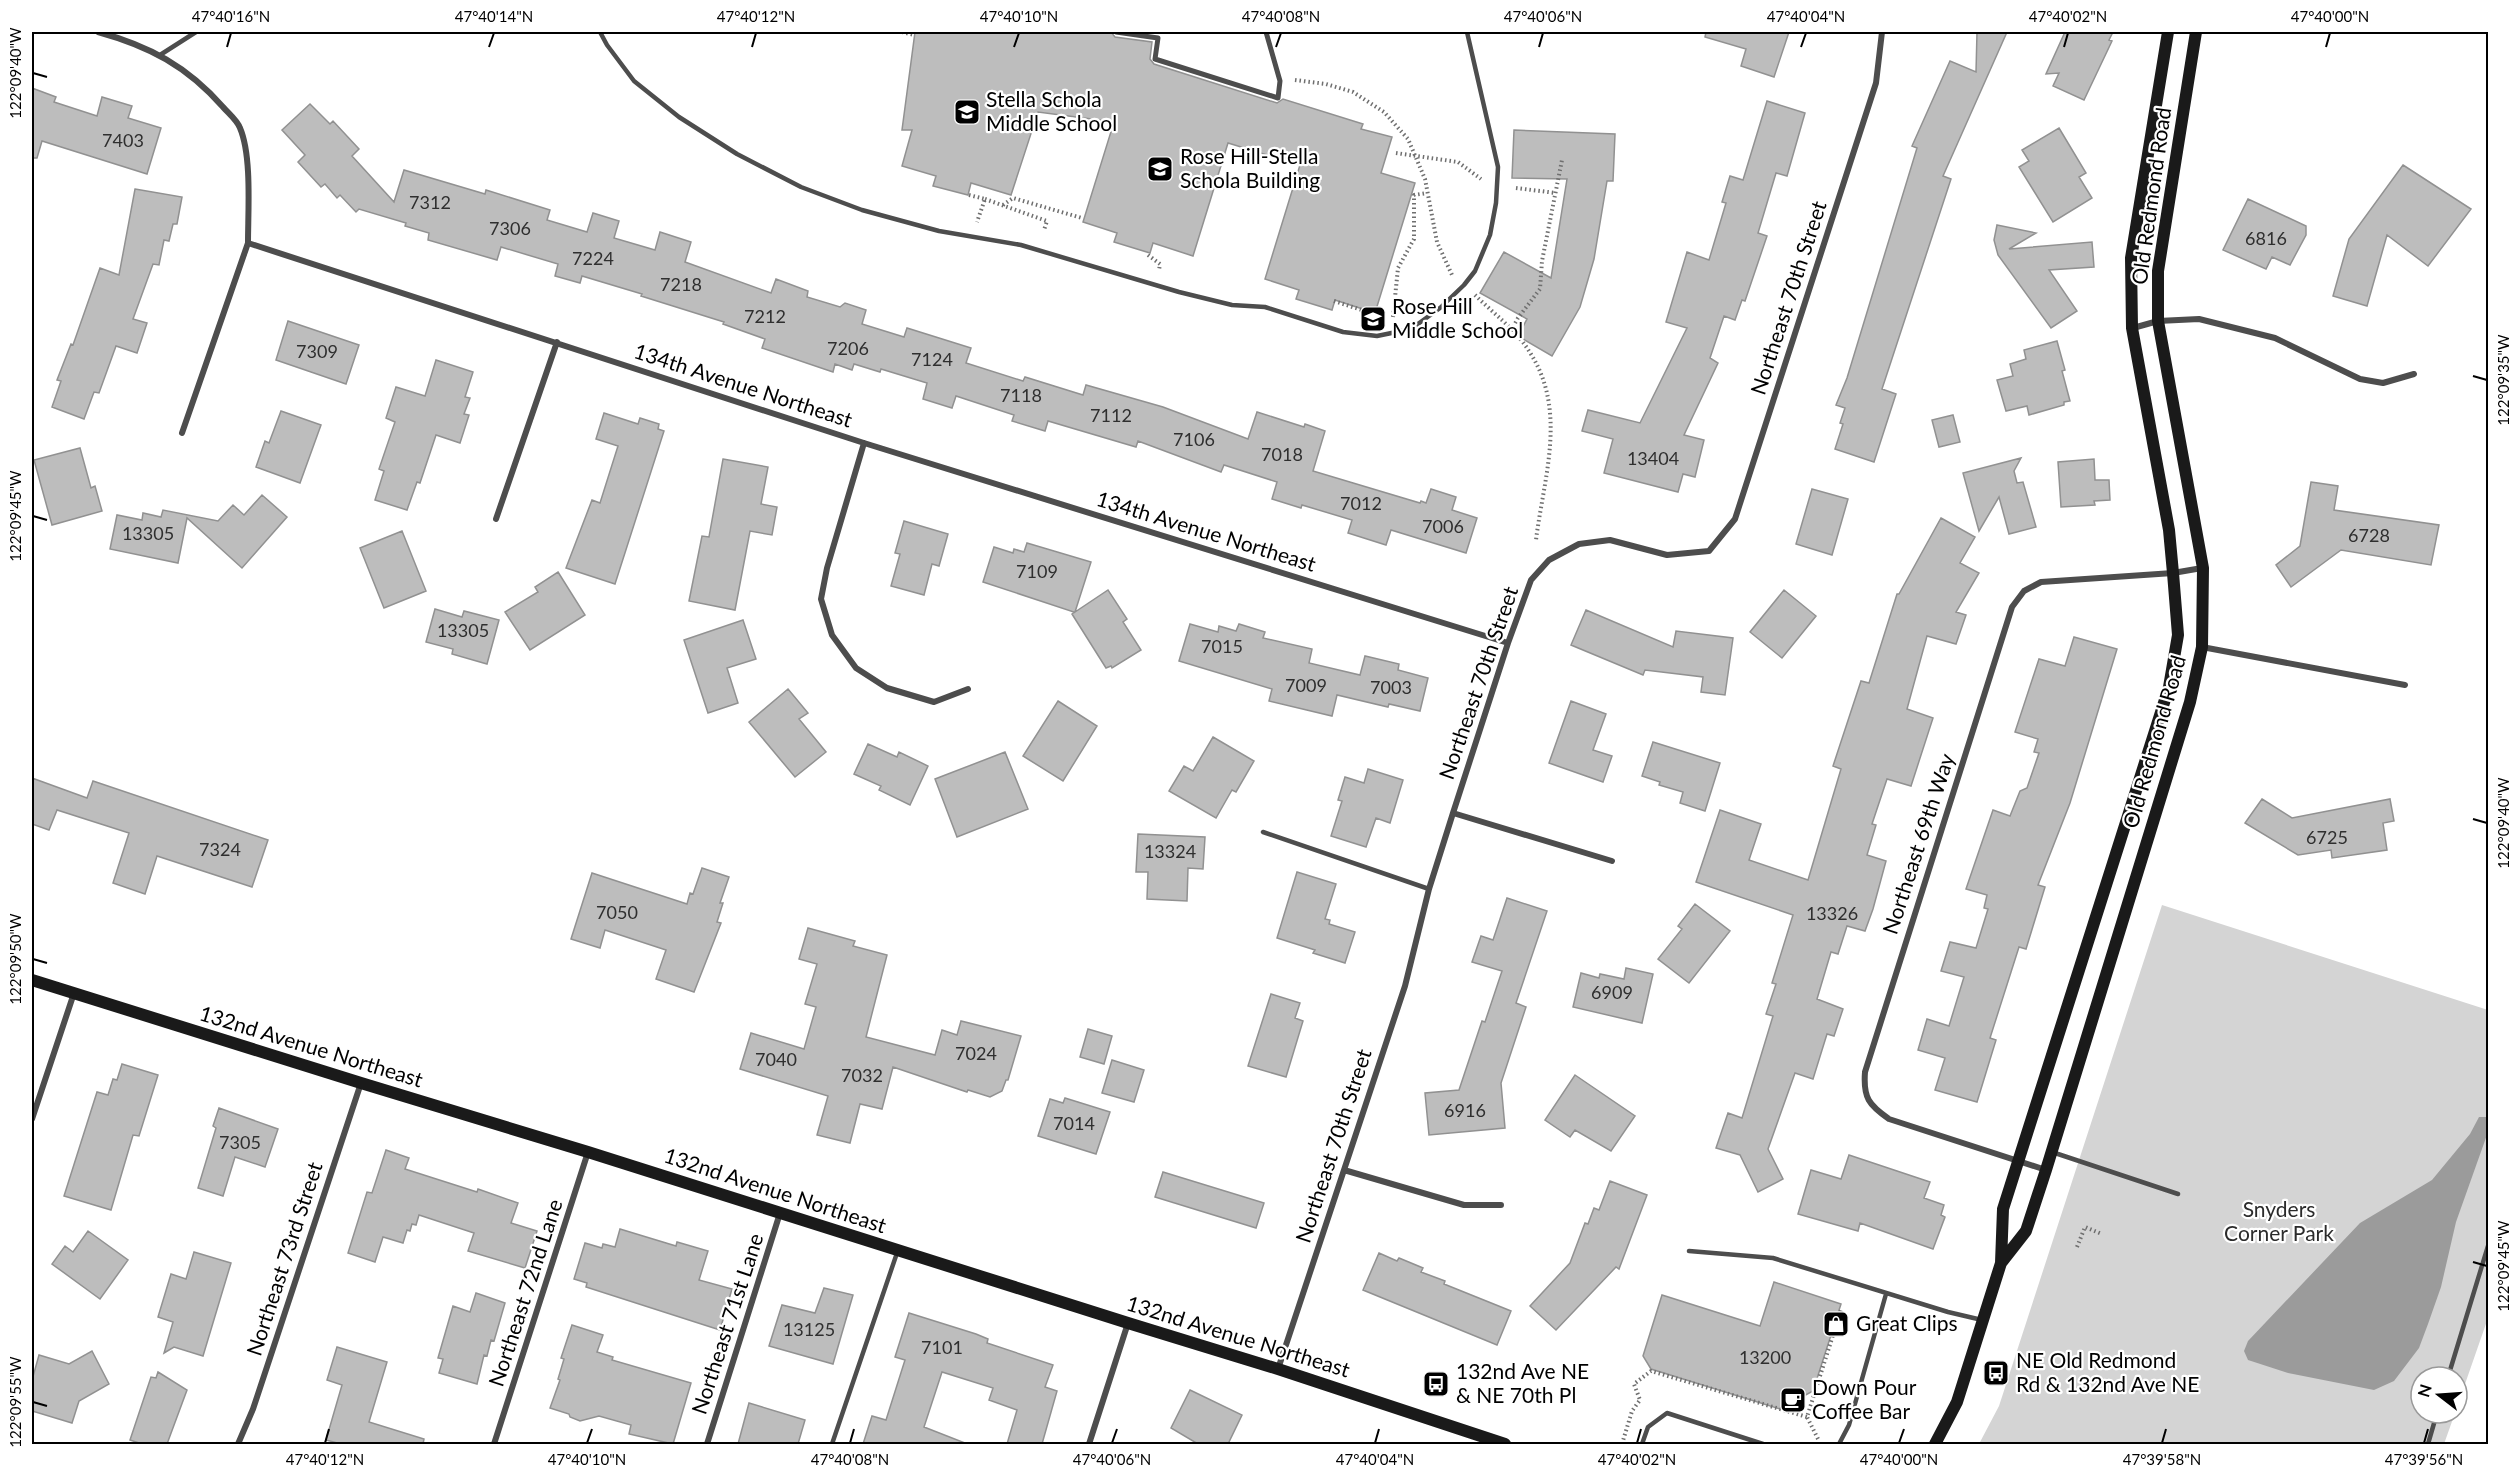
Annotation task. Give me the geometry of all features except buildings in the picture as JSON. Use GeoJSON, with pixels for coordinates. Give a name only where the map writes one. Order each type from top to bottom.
{"type":"FeatureCollection","features":[{"type":"Feature","properties":{"kind":"main road","name":"Old Redmond Road"},"geometry":{"type":"LineString","coordinates":[[1935,1444],[1957,1402],[2001,1263],[2003,1209],[2169,687],[2178,635],[2169,530],[2132,328],[2131,258],[2168,32]]}},
{"type":"Feature","properties":{"kind":"main road","name":"Old Redmond Road"},"geometry":{"type":"LineString","coordinates":[[2001,1263],[2026,1231],[2052,1152],[2190,702],[2202,647],[2203,568],[2158,321],[2158,272],[2196,32]]}},
{"type":"Feature","properties":{"kind":"main road","name":"132nd Avenue Northeast"},"geometry":{"type":"LineString","coordinates":[[32,980],[1278,1369],[1505,1444]]}},
{"type":"Feature","properties":{"kind":"street"},"geometry":{"type":"LineString","coordinates":[[98,32],[124,39],[187,71],[213,95],[240,127],[248,168],[248,243],[182,433]]}},
{"type":"Feature","properties":{"kind":"street"},"geometry":{"type":"LineString","coordinates":[[1116,32],[1158,38],[1155,59],[1278,98],[1280,81],[1266,32]]}},
{"type":"Feature","properties":{"kind":"street","name":"Northeast 70th Street"},"geometry":{"type":"LineString","coordinates":[[1278,1369],[1405,986],[1430,889],[1453,813],[1508,643],[1532,580],[1549,560],[1579,544],[1610,540],[1667,555],[1709,551],[1735,519],[1876,83],[1882,32]]}},
{"type":"Feature","properties":{"kind":"street","name":"134th Avenue Northeast"},"geometry":{"type":"LineString","coordinates":[[248,243],[864,443],[1508,643]]}},
{"type":"Feature","properties":{"kind":"street"},"geometry":{"type":"LineString","coordinates":[[2132,328],[2158,321],[2199,319],[2275,338],[2360,379],[2383,383],[2414,374]]}},
{"type":"Feature","properties":{"kind":"street"},"geometry":{"type":"LineString","coordinates":[[496,519],[557,342]]}},
{"type":"Feature","properties":{"kind":"street"},"geometry":{"type":"LineString","coordinates":[[864,443],[820,599],[832,635],[856,668],[887,688],[934,702],[968,689]]}},
{"type":"Feature","properties":{"kind":"street","name":"Northeast 69th Way"},"geometry":{"type":"LineString","coordinates":[[2046,1170],[1889,1119],[1873,1108],[1863,1090],[1865,1072],[2012,607],[2024,591],[2041,582],[2173,573],[2203,568]]}},
{"type":"Feature","properties":{"kind":"street"},"geometry":{"type":"LineString","coordinates":[[2202,647],[2405,685]]}},
{"type":"Feature","properties":{"kind":"street"},"geometry":{"type":"LineString","coordinates":[[1453,813],[1612,861]]}},
{"type":"Feature","properties":{"kind":"street"},"geometry":{"type":"LineString","coordinates":[[32,1119],[74,993]]}},
{"type":"Feature","properties":{"kind":"street","name":"Northeast 73rd Street"},"geometry":{"type":"LineString","coordinates":[[238,1444],[253,1409],[361,1083]]}},
{"type":"Feature","properties":{"kind":"street","name":"Northeast 72nd Lane"},"geometry":{"type":"LineString","coordinates":[[494,1444],[588,1152]]}},
{"type":"Feature","properties":{"kind":"street"},"geometry":{"type":"LineString","coordinates":[[1344,1170],[1464,1205],[1501,1205]]}},
{"type":"Feature","properties":{"kind":"street","name":"Northeast 71st Lane"},"geometry":{"type":"LineString","coordinates":[[707,1444],[780,1213]]}},
{"type":"Feature","properties":{"kind":"street"},"geometry":{"type":"LineString","coordinates":[[1089,1444],[1128,1323]]}},
{"type":"Feature","properties":{"kind":"lane"},"geometry":{"type":"LineString","coordinates":[[160,56],[196,32]]}},
{"type":"Feature","properties":{"kind":"lane"},"geometry":{"type":"LineString","coordinates":[[600,32],[634,81],[679,117],[737,154],[801,187],[862,210],[904,222],[939,231],[1022,245],[1179,292],[1232,304],[1265,307],[1343,332],[1377,336],[1411,329],[1440,308],[1475,271],[1490,235],[1496,203],[1498,166],[1467,32]]}},
{"type":"Feature","properties":{"kind":"lane"},"geometry":{"type":"LineString","coordinates":[[1263,832],[1430,889]]}},
{"type":"Feature","properties":{"kind":"lane"},"geometry":{"type":"LineString","coordinates":[[2052,1152],[2178,1194]]}},
{"type":"Feature","properties":{"kind":"lane"},"geometry":{"type":"LineString","coordinates":[[2452,1365],[2488,1246]]}},
{"type":"Feature","properties":{"kind":"lane"},"geometry":{"type":"LineString","coordinates":[[832,1444],[898,1250]]}},
{"type":"Feature","properties":{"kind":"lane"},"geometry":{"type":"LineString","coordinates":[[1689,1251],[1773,1258],[1887,1294],[1982,1320]]}},
{"type":"Feature","properties":{"kind":"lane"},"geometry":{"type":"LineString","coordinates":[[1839,1444],[1849,1425],[1887,1294]]}},
{"type":"Feature","properties":{"kind":"lane"},"geometry":{"type":"LineString","coordinates":[[1642,1444],[1648,1427],[1667,1413],[1763,1444]]}},
{"type":"Feature","properties":{"kind":"lane"},"geometry":{"type":"LineString","coordinates":[[2428,1444],[2434,1425]]}},
{"type":"Feature","properties":{"kind":"path"},"geometry":{"type":"LineString","coordinates":[[902,32],[912,34]]}},
{"type":"Feature","properties":{"kind":"path"},"geometry":{"type":"LineString","coordinates":[[1280,81],[1302,79],[1353,92],[1384,112],[1408,139],[1425,179],[1437,242],[1452,276]]}},
{"type":"Feature","properties":{"kind":"path"},"geometry":{"type":"LineString","coordinates":[[1396,153],[1458,162],[1482,180]]}},
{"type":"Feature","properties":{"kind":"path"},"geometry":{"type":"LineString","coordinates":[[1511,331],[1540,289],[1542,261],[1562,160]]}},
{"type":"Feature","properties":{"kind":"path"},"geometry":{"type":"LineString","coordinates":[[1516,188],[1556,193]]}},
{"type":"Feature","properties":{"kind":"path"},"geometry":{"type":"LineString","coordinates":[[1392,318],[1398,268],[1414,239],[1414,195],[1427,193]]}},
{"type":"Feature","properties":{"kind":"path"},"geometry":{"type":"LineString","coordinates":[[969,195],[1047,220],[1044,231]]}},
{"type":"Feature","properties":{"kind":"path"},"geometry":{"type":"LineString","coordinates":[[1003,205],[1013,198],[1082,218]]}},
{"type":"Feature","properties":{"kind":"path"},"geometry":{"type":"LineString","coordinates":[[977,222],[985,199]]}},
{"type":"Feature","properties":{"kind":"path"},"geometry":{"type":"LineString","coordinates":[[1148,255],[1160,264]]}},
{"type":"Feature","properties":{"kind":"path"},"geometry":{"type":"LineString","coordinates":[[1474,293],[1530,352],[1549,396],[1552,434],[1536,540]]}},
{"type":"Feature","properties":{"kind":"path"},"geometry":{"type":"LineString","coordinates":[[1334,301],[1368,312],[1365,320]]}},
{"type":"Feature","properties":{"kind":"path"},"geometry":{"type":"LineString","coordinates":[[2077,1248],[2085,1227],[2102,1234]]}},
{"type":"Feature","properties":{"kind":"path"},"geometry":{"type":"LineString","coordinates":[[1818,1439],[1807,1417],[1841,1310]]}},
{"type":"Feature","properties":{"kind":"path"},"geometry":{"type":"LineString","coordinates":[[1622,1444],[1632,1412],[1640,1400],[1634,1384],[1651,1371],[1807,1417]]}},
{"type":"Feature","properties":{"kind":"green space","name":"Snyders Corner Park"},"geometry":{"type":"Polygon","coordinates":[[[2162,905],[2488,1010],[2488,1318],[2469,1373],[2469,1365],[2409,1365],[2409,1425],[2451,1425],[2444,1444],[1979,1444],[1999,1406],[2162,905]]]}},
{"type":"Feature","properties":{"kind":"shaded area"},"geometry":{"type":"Polygon","coordinates":[[[2479,1117],[2488,1117],[2488,1132],[2456,1222],[2441,1287],[2419,1348],[2394,1381],[2374,1390],[2288,1373],[2248,1360],[2244,1351],[2248,1341],[2360,1223],[2432,1180],[2470,1134],[2479,1117]]]}},
{"type":"Feature","properties":{"kind":"place","name":"Stella Schola Middle School"},"geometry":{"type":"Point","coordinates":[967,112]}},
{"type":"Feature","properties":{"kind":"place","name":"Rose Hill-Stella Schola Building"},"geometry":{"type":"Point","coordinates":[1160,169]}},
{"type":"Feature","properties":{"kind":"place","name":"Rose Hill Middle School"},"geometry":{"type":"Point","coordinates":[1373,319]}},
{"type":"Feature","properties":{"kind":"place","name":"Great Clips"},"geometry":{"type":"Point","coordinates":[1836,1324]}},
{"type":"Feature","properties":{"kind":"place","name":"NE Old Redmond Rd & 132nd Ave NE"},"geometry":{"type":"Point","coordinates":[1996,1373]}},
{"type":"Feature","properties":{"kind":"place","name":"132nd Ave NE & NE 70th Pl"},"geometry":{"type":"Point","coordinates":[1436,1384]}},
{"type":"Feature","properties":{"kind":"place","name":"Down Pour Coffee Bar"},"geometry":{"type":"Point","coordinates":[1793,1400]}}]}
